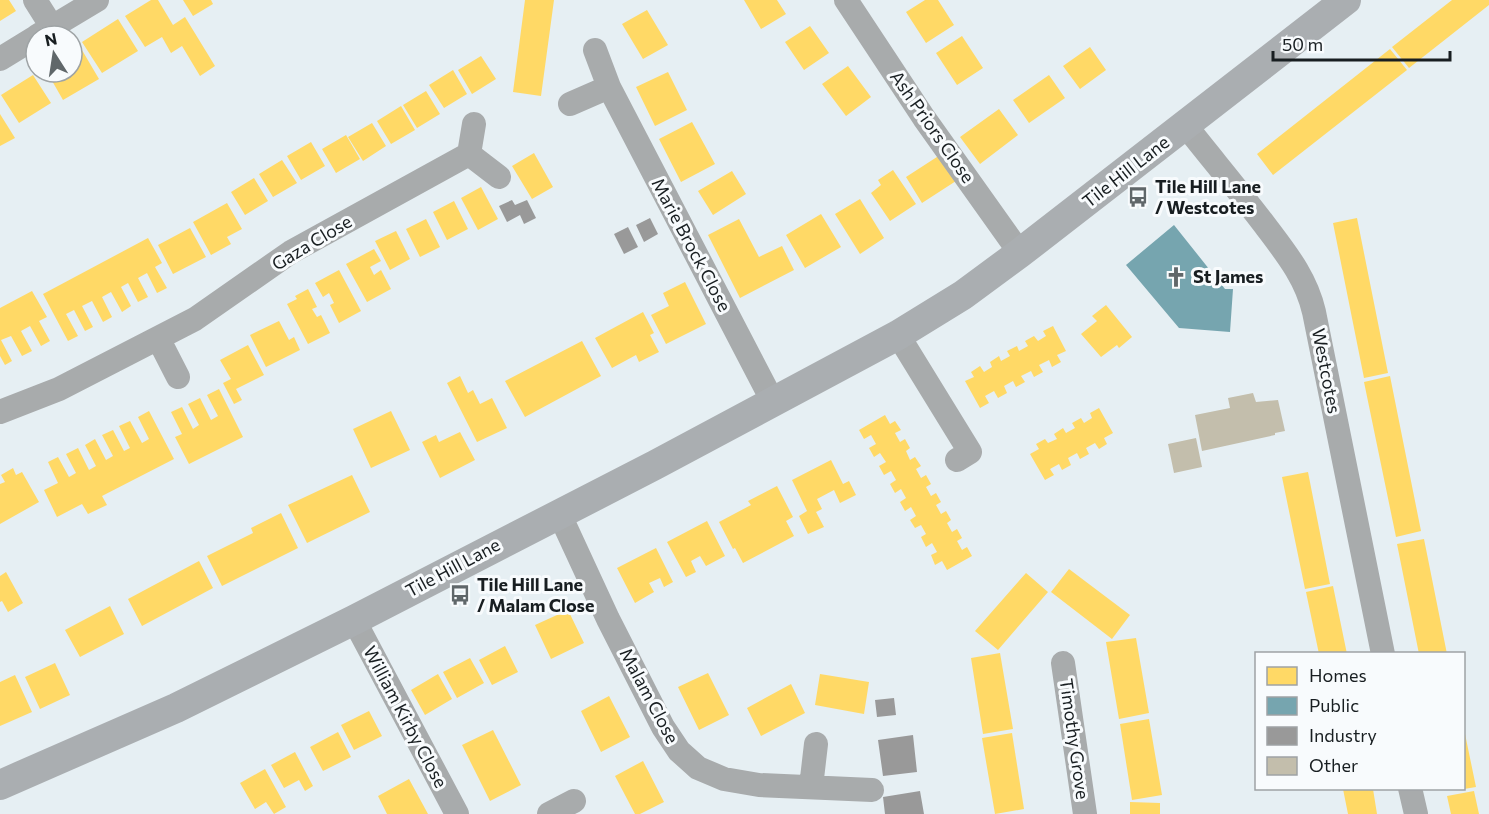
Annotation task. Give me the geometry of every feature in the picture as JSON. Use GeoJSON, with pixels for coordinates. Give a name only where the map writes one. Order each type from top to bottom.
{"type":"FeatureCollection","features":[{"type":"Feature","properties":{"kind":"main road","name":"Tile Hill Lane"},"geometry":{"type":"LineString","coordinates":[[0,785],[176,708],[354,620],[898,335],[963,295],[1020,253],[1346,0]]}},
{"type":"Feature","properties":{"kind":"street"},"geometry":{"type":"LineString","coordinates":[[35,0],[40,24]]}},
{"type":"Feature","properties":{"kind":"street"},"geometry":{"type":"LineString","coordinates":[[57,24],[97,0]]}},
{"type":"Feature","properties":{"kind":"street","name":"Ash Priors Close"},"geometry":{"type":"LineString","coordinates":[[846,0],[924,117],[1020,253]]}},
{"type":"Feature","properties":{"kind":"street"},"geometry":{"type":"LineString","coordinates":[[0,58],[24,44]]}},
{"type":"Feature","properties":{"kind":"street","name":"Marie Brock Close"},"geometry":{"type":"LineString","coordinates":[[596,50],[609,87],[773,402]]}},
{"type":"Feature","properties":{"kind":"street"},"geometry":{"type":"LineString","coordinates":[[570,104],[609,87]]}},
{"type":"Feature","properties":{"kind":"street"},"geometry":{"type":"LineString","coordinates":[[474,124],[469,154],[499,177]]}},
{"type":"Feature","properties":{"kind":"street","name":"Westcotes"},"geometry":{"type":"LineString","coordinates":[[1186,126],[1244,198],[1306,284],[1314,312],[1383,652]]}},
{"type":"Feature","properties":{"kind":"street","name":"Gaza Close"},"geometry":{"type":"LineString","coordinates":[[0,412],[59,389],[195,319],[291,252],[469,154]]}},
{"type":"Feature","properties":{"kind":"street"},"geometry":{"type":"LineString","coordinates":[[898,335],[970,452],[957,460]]}},
{"type":"Feature","properties":{"kind":"street"},"geometry":{"type":"LineString","coordinates":[[158,338],[178,377]]}},
{"type":"Feature","properties":{"kind":"street","name":"Malam Close"},"geometry":{"type":"LineString","coordinates":[[559,513],[608,619],[663,727],[679,752],[698,768],[724,779],[759,785],[872,790]]}},
{"type":"Feature","properties":{"kind":"street","name":"William Kirby Close"},"geometry":{"type":"LineString","coordinates":[[354,620],[457,814]]}},
{"type":"Feature","properties":{"kind":"street","name":"Timothy Grove"},"geometry":{"type":"LineString","coordinates":[[1063,663],[1085,814]]}},
{"type":"Feature","properties":{"kind":"street"},"geometry":{"type":"LineString","coordinates":[[811,787],[816,744]]}},
{"type":"Feature","properties":{"kind":"street"},"geometry":{"type":"LineString","coordinates":[[1410,790],[1416,814]]}},
{"type":"Feature","properties":{"kind":"street"},"geometry":{"type":"LineString","coordinates":[[549,814],[574,801]]}},
{"type":"Feature","properties":{"kind":"building: Homes"},"geometry":{"type":"Polygon","coordinates":[[[0,0],[9,0],[16,11],[0,21],[0,0]]]}},
{"type":"Feature","properties":{"kind":"building: Homes"},"geometry":{"type":"Polygon","coordinates":[[[151,0],[158,0],[173,25],[185,17],[215,66],[200,76],[182,46],[171,53],[162,37],[145,47],[125,16],[151,0]]]}},
{"type":"Feature","properties":{"kind":"building: Homes"},"geometry":{"type":"Polygon","coordinates":[[[183,0],[211,0],[213,4],[193,16],[183,0]]]}},
{"type":"Feature","properties":{"kind":"building: Homes"},"geometry":{"type":"Polygon","coordinates":[[[525,0],[554,0],[541,96],[513,92],[525,0]]]}},
{"type":"Feature","properties":{"kind":"building: Homes"},"geometry":{"type":"Polygon","coordinates":[[[744,0],[777,0],[786,14],[761,29],[744,0]]]}},
{"type":"Feature","properties":{"kind":"building: Homes"},"geometry":{"type":"Polygon","coordinates":[[[925,0],[938,0],[954,25],[926,43],[906,12],[925,0]]]}},
{"type":"Feature","properties":{"kind":"building: Homes"},"geometry":{"type":"Polygon","coordinates":[[[1452,0],[1489,0],[1489,5],[1409,68],[1392,47],[1452,0]]]}},
{"type":"Feature","properties":{"kind":"building: Homes"},"geometry":{"type":"Polygon","coordinates":[[[647,10],[668,45],[643,59],[622,24],[647,10]]]}},
{"type":"Feature","properties":{"kind":"building: Homes"},"geometry":{"type":"Polygon","coordinates":[[[118,19],[138,51],[102,73],[84,45],[84,41],[118,19]]]}},
{"type":"Feature","properties":{"kind":"building: Homes"},"geometry":{"type":"Polygon","coordinates":[[[810,26],[829,53],[804,70],[785,42],[810,26]]]}},
{"type":"Feature","properties":{"kind":"building: Homes"},"geometry":{"type":"Polygon","coordinates":[[[962,36],[983,68],[957,85],[936,53],[962,36]]]}},
{"type":"Feature","properties":{"kind":"building: Homes"},"geometry":{"type":"Polygon","coordinates":[[[1090,47],[1106,70],[1080,89],[1063,66],[1090,47]]]}},
{"type":"Feature","properties":{"kind":"building: Homes"},"geometry":{"type":"Polygon","coordinates":[[[1390,49],[1407,70],[1273,175],[1257,154],[1390,49]]]}},
{"type":"Feature","properties":{"kind":"building: Homes"},"geometry":{"type":"Polygon","coordinates":[[[84,54],[99,79],[63,100],[54,84],[84,84],[84,54]]]}},
{"type":"Feature","properties":{"kind":"building: Homes"},"geometry":{"type":"Polygon","coordinates":[[[481,56],[496,79],[472,94],[458,70],[481,56]]]}},
{"type":"Feature","properties":{"kind":"building: Homes"},"geometry":{"type":"Polygon","coordinates":[[[848,66],[871,97],[846,116],[822,84],[848,66]]]}},
{"type":"Feature","properties":{"kind":"building: Homes"},"geometry":{"type":"Polygon","coordinates":[[[453,70],[467,94],[444,108],[429,85],[453,70]]]}},
{"type":"Feature","properties":{"kind":"building: Homes"},"geometry":{"type":"Polygon","coordinates":[[[668,72],[687,110],[655,126],[636,87],[668,72]]]}},
{"type":"Feature","properties":{"kind":"building: Homes"},"geometry":{"type":"Polygon","coordinates":[[[1049,75],[1065,98],[1029,123],[1013,100],[1049,75]]]}},
{"type":"Feature","properties":{"kind":"building: Homes"},"geometry":{"type":"Polygon","coordinates":[[[24,81],[24,84],[39,84],[51,103],[19,123],[1,95],[24,81]]]}},
{"type":"Feature","properties":{"kind":"building: Homes"},"geometry":{"type":"Polygon","coordinates":[[[426,91],[440,114],[417,128],[403,105],[426,91]]]}},
{"type":"Feature","properties":{"kind":"building: Homes"},"geometry":{"type":"Polygon","coordinates":[[[401,106],[415,130],[391,144],[377,121],[401,106]]]}},
{"type":"Feature","properties":{"kind":"building: Homes"},"geometry":{"type":"Polygon","coordinates":[[[999,109],[1018,135],[980,164],[960,137],[999,109]]]}},
{"type":"Feature","properties":{"kind":"building: Homes"},"geometry":{"type":"Polygon","coordinates":[[[0,114],[15,138],[0,146],[0,114]]]}},
{"type":"Feature","properties":{"kind":"building: Homes"},"geometry":{"type":"Polygon","coordinates":[[[692,122],[715,164],[681,182],[659,139],[692,122]]]}},
{"type":"Feature","properties":{"kind":"building: Homes"},"geometry":{"type":"Polygon","coordinates":[[[372,123],[386,146],[363,161],[348,137],[372,123]]]}},
{"type":"Feature","properties":{"kind":"building: Homes"},"geometry":{"type":"Polygon","coordinates":[[[346,135],[360,159],[336,173],[322,149],[346,135]]]}},
{"type":"Feature","properties":{"kind":"building: Homes"},"geometry":{"type":"Polygon","coordinates":[[[311,142],[325,166],[301,180],[287,156],[311,142]]]}},
{"type":"Feature","properties":{"kind":"building: Homes"},"geometry":{"type":"Polygon","coordinates":[[[534,153],[553,187],[532,199],[512,166],[534,153]]]}},
{"type":"Feature","properties":{"kind":"building: Homes"},"geometry":{"type":"Polygon","coordinates":[[[940,155],[956,181],[922,203],[906,177],[940,155]]]}},
{"type":"Feature","properties":{"kind":"building: Homes"},"geometry":{"type":"Polygon","coordinates":[[[282,160],[297,183],[273,197],[259,174],[282,160]]]}},
{"type":"Feature","properties":{"kind":"building: Homes"},"geometry":{"type":"Polygon","coordinates":[[[893,170],[916,204],[890,221],[871,193],[881,185],[878,180],[893,170]]]}},
{"type":"Feature","properties":{"kind":"building: Homes"},"geometry":{"type":"Polygon","coordinates":[[[732,171],[746,194],[713,215],[698,191],[732,171]]]}},
{"type":"Feature","properties":{"kind":"building: Homes"},"geometry":{"type":"Polygon","coordinates":[[[254,178],[268,201],[245,215],[231,192],[254,178]]]}},
{"type":"Feature","properties":{"kind":"building: Homes"},"geometry":{"type":"Polygon","coordinates":[[[481,187],[498,219],[478,230],[461,198],[481,187]]]}},
{"type":"Feature","properties":{"kind":"building: Homes"},"geometry":{"type":"Polygon","coordinates":[[[860,199],[884,238],[860,254],[835,214],[860,199]]]}},
{"type":"Feature","properties":{"kind":"building: Homes"},"geometry":{"type":"Polygon","coordinates":[[[454,201],[468,229],[447,240],[433,212],[454,201]]]}},
{"type":"Feature","properties":{"kind":"building: Homes"},"geometry":{"type":"Polygon","coordinates":[[[227,203],[242,229],[227,237],[231,244],[211,255],[193,222],[227,203]]]}},
{"type":"Feature","properties":{"kind":"building: Homes"},"geometry":{"type":"Polygon","coordinates":[[[821,214],[841,247],[805,268],[786,235],[821,214]]]}},
{"type":"Feature","properties":{"kind":"building: Homes"},"geometry":{"type":"Polygon","coordinates":[[[1357,218],[1388,373],[1364,378],[1333,223],[1357,218]]]}},
{"type":"Feature","properties":{"kind":"building: Homes"},"geometry":{"type":"Polygon","coordinates":[[[426,219],[440,247],[420,257],[406,229],[426,219]]]}},
{"type":"Feature","properties":{"kind":"building: Homes"},"geometry":{"type":"Polygon","coordinates":[[[739,219],[759,257],[782,246],[794,270],[740,298],[708,235],[739,219]]]}},
{"type":"Feature","properties":{"kind":"building: Homes"},"geometry":{"type":"Polygon","coordinates":[[[190,228],[206,257],[173,274],[158,245],[190,228]]]}},
{"type":"Feature","properties":{"kind":"building: Homes"},"geometry":{"type":"Polygon","coordinates":[[[396,231],[410,259],[390,270],[375,241],[396,231]]]}},
{"type":"Feature","properties":{"kind":"building: Homes"},"geometry":{"type":"Polygon","coordinates":[[[148,238],[162,263],[155,267],[167,288],[157,293],[147,273],[138,278],[148,297],[138,302],[128,283],[121,287],[131,306],[122,312],[111,292],[102,297],[112,317],[103,322],[92,301],[82,306],[93,327],[85,331],[74,310],[66,314],[78,336],[68,341],[43,294],[148,238]]]}},
{"type":"Feature","properties":{"kind":"building: Homes"},"geometry":{"type":"Polygon","coordinates":[[[374,249],[381,261],[370,267],[374,275],[381,270],[391,289],[367,302],[346,264],[374,249]]]}},
{"type":"Feature","properties":{"kind":"building: Homes"},"geometry":{"type":"Polygon","coordinates":[[[339,270],[361,311],[339,323],[330,305],[334,303],[329,293],[323,297],[315,283],[339,270]]]}},
{"type":"Feature","properties":{"kind":"building: Homes"},"geometry":{"type":"Polygon","coordinates":[[[685,282],[706,324],[666,344],[651,315],[669,306],[663,293],[685,282]]]}},
{"type":"Feature","properties":{"kind":"building: Homes"},"geometry":{"type":"Polygon","coordinates":[[[308,289],[317,307],[312,309],[317,317],[321,315],[330,333],[308,344],[287,304],[297,299],[295,296],[308,289]]]}},
{"type":"Feature","properties":{"kind":"building: Homes"},"geometry":{"type":"Polygon","coordinates":[[[32,291],[47,317],[39,321],[50,341],[41,346],[30,326],[21,331],[32,351],[22,356],[11,336],[1,340],[12,361],[5,365],[0,356],[0,308],[32,291]]]}},
{"type":"Feature","properties":{"kind":"building: Homes"},"geometry":{"type":"Polygon","coordinates":[[[1106,305],[1132,337],[1119,348],[1117,345],[1101,357],[1081,334],[1097,321],[1092,316],[1106,305]]]}},
{"type":"Feature","properties":{"kind":"building: Homes"},"geometry":{"type":"Polygon","coordinates":[[[643,312],[654,333],[650,335],[659,352],[639,362],[636,355],[612,368],[595,338],[643,312]]]}},
{"type":"Feature","properties":{"kind":"building: Homes"},"geometry":{"type":"Polygon","coordinates":[[[279,321],[289,340],[294,337],[300,350],[266,367],[250,335],[279,321]]]}},
{"type":"Feature","properties":{"kind":"building: Homes"},"geometry":{"type":"Polygon","coordinates":[[[1053,326],[1066,351],[1057,355],[1061,362],[1052,367],[1049,360],[1039,365],[1043,372],[1034,377],[1031,371],[1021,376],[1025,382],[1016,387],[1013,381],[1004,386],[1007,393],[998,398],[994,391],[985,396],[989,403],[980,408],[965,381],[974,377],[971,372],[980,366],[984,372],[992,367],[990,362],[999,356],[1001,361],[1010,356],[1007,351],[1017,346],[1019,351],[1028,346],[1025,341],[1034,336],[1038,341],[1046,336],[1043,331],[1053,326]]]}},
{"type":"Feature","properties":{"kind":"building: Homes"},"geometry":{"type":"Polygon","coordinates":[[[582,341],[601,376],[525,417],[505,381],[582,341]]]}},
{"type":"Feature","properties":{"kind":"building: Homes"},"geometry":{"type":"Polygon","coordinates":[[[248,345],[264,375],[236,389],[242,400],[234,404],[223,383],[231,379],[220,360],[248,345]]]}},
{"type":"Feature","properties":{"kind":"building: Homes"},"geometry":{"type":"Polygon","coordinates":[[[460,376],[468,393],[473,390],[480,404],[492,398],[507,428],[477,442],[447,383],[460,376]]]}},
{"type":"Feature","properties":{"kind":"building: Homes"},"geometry":{"type":"Polygon","coordinates":[[[1390,376],[1421,531],[1396,537],[1364,382],[1390,376]]]}},
{"type":"Feature","properties":{"kind":"building: Homes"},"geometry":{"type":"Polygon","coordinates":[[[219,389],[243,437],[189,464],[175,437],[182,434],[171,412],[182,407],[193,429],[199,425],[188,404],[200,398],[211,420],[218,416],[207,395],[219,389]]]}},
{"type":"Feature","properties":{"kind":"building: Homes"},"geometry":{"type":"Polygon","coordinates":[[[1099,408],[1113,433],[1104,438],[1107,444],[1099,449],[1095,443],[1086,448],[1089,454],[1080,459],[1077,453],[1068,458],[1071,465],[1062,470],[1059,464],[1050,469],[1054,475],[1045,480],[1030,454],[1039,449],[1036,444],[1045,439],[1048,443],[1057,439],[1054,434],[1063,428],[1066,433],[1075,428],[1072,423],[1081,418],[1084,423],[1092,418],[1090,413],[1099,408]]]}},
{"type":"Feature","properties":{"kind":"building: Homes"},"geometry":{"type":"Polygon","coordinates":[[[149,411],[174,459],[102,496],[107,505],[88,514],[82,504],[57,517],[44,490],[58,483],[48,462],[58,457],[69,477],[76,473],[66,454],[78,448],[89,470],[96,466],[85,445],[95,439],[106,460],[113,456],[102,435],[113,430],[124,451],[130,448],[119,426],[130,421],[142,443],[149,439],[138,417],[149,411]]]}},
{"type":"Feature","properties":{"kind":"building: Homes"},"geometry":{"type":"Polygon","coordinates":[[[391,411],[410,450],[371,468],[353,429],[391,411]]]}},
{"type":"Feature","properties":{"kind":"building: Homes"},"geometry":{"type":"Polygon","coordinates":[[[885,415],[890,424],[895,421],[901,430],[895,433],[900,442],[905,439],[910,448],[906,451],[910,460],[915,457],[921,466],[916,469],[921,478],[926,475],[931,484],[926,487],[931,496],[936,493],[941,502],[936,505],[941,514],[946,511],[951,520],[947,523],[952,532],[957,529],[962,538],[957,541],[962,550],[967,547],[972,556],[947,570],[942,561],[935,565],[931,555],[937,552],[932,543],[926,547],[921,537],[926,534],[921,525],[915,528],[910,520],[916,516],[911,507],[905,511],[900,502],[906,498],[901,489],[895,493],[890,484],[896,480],[891,471],[884,475],[879,466],[886,462],[880,453],[874,457],[869,448],[876,444],[871,435],[864,439],[859,430],[885,415]]]}},
{"type":"Feature","properties":{"kind":"building: Homes"},"geometry":{"type":"Polygon","coordinates":[[[460,432],[475,460],[440,478],[422,442],[436,435],[439,442],[460,432]]]}},
{"type":"Feature","properties":{"kind":"building: Homes"},"geometry":{"type":"Polygon","coordinates":[[[831,460],[843,484],[849,481],[856,495],[840,503],[834,490],[817,499],[822,509],[816,512],[824,527],[808,534],[799,516],[807,511],[792,480],[831,460]]]}},
{"type":"Feature","properties":{"kind":"building: Homes"},"geometry":{"type":"Polygon","coordinates":[[[13,468],[16,475],[22,472],[39,502],[0,524],[0,484],[5,482],[1,475],[13,468]]]}},
{"type":"Feature","properties":{"kind":"building: Homes"},"geometry":{"type":"Polygon","coordinates":[[[1308,472],[1330,584],[1305,589],[1282,477],[1308,472]]]}},
{"type":"Feature","properties":{"kind":"building: Homes"},"geometry":{"type":"Polygon","coordinates":[[[352,475],[370,512],[307,543],[288,505],[352,475]]]}},
{"type":"Feature","properties":{"kind":"building: Homes"},"geometry":{"type":"Polygon","coordinates":[[[777,486],[793,517],[786,521],[794,536],[743,563],[719,522],[751,505],[748,501],[777,486]]]}},
{"type":"Feature","properties":{"kind":"building: Homes"},"geometry":{"type":"Polygon","coordinates":[[[281,513],[298,548],[222,586],[207,556],[253,533],[251,528],[281,513]]]}},
{"type":"Feature","properties":{"kind":"building: Homes"},"geometry":{"type":"Polygon","coordinates":[[[707,521],[725,556],[706,566],[700,556],[691,561],[696,572],[686,577],[667,542],[707,521]]]}},
{"type":"Feature","properties":{"kind":"building: Homes"},"geometry":{"type":"Polygon","coordinates":[[[1424,539],[1447,652],[1419,652],[1397,544],[1424,539]]]}},
{"type":"Feature","properties":{"kind":"building: Homes"},"geometry":{"type":"Polygon","coordinates":[[[656,548],[673,582],[664,587],[660,578],[649,583],[654,592],[635,603],[617,568],[656,548]]]}},
{"type":"Feature","properties":{"kind":"building: Homes"},"geometry":{"type":"Polygon","coordinates":[[[199,561],[213,588],[142,626],[128,599],[199,561]]]}},
{"type":"Feature","properties":{"kind":"building: Homes"},"geometry":{"type":"Polygon","coordinates":[[[1069,569],[1130,615],[1112,639],[1051,592],[1069,569]]]}},
{"type":"Feature","properties":{"kind":"building: Homes"},"geometry":{"type":"Polygon","coordinates":[[[6,572],[23,603],[8,612],[2,601],[0,602],[0,576],[6,572]]]}},
{"type":"Feature","properties":{"kind":"building: Homes"},"geometry":{"type":"Polygon","coordinates":[[[1026,573],[1048,592],[998,650],[975,631],[1026,573]]]}},
{"type":"Feature","properties":{"kind":"building: Homes"},"geometry":{"type":"Polygon","coordinates":[[[1333,586],[1347,652],[1319,652],[1306,592],[1333,586]]]}},
{"type":"Feature","properties":{"kind":"building: Homes"},"geometry":{"type":"Polygon","coordinates":[[[110,606],[124,634],[80,657],[65,630],[110,606]]]}},
{"type":"Feature","properties":{"kind":"building: Homes"},"geometry":{"type":"Polygon","coordinates":[[[568,610],[584,643],[551,659],[535,625],[568,610]]]}},
{"type":"Feature","properties":{"kind":"building: Homes"},"geometry":{"type":"Polygon","coordinates":[[[1136,638],[1149,713],[1119,719],[1106,642],[1136,638]]]}},
{"type":"Feature","properties":{"kind":"building: Homes"},"geometry":{"type":"Polygon","coordinates":[[[505,646],[518,672],[492,685],[479,660],[505,646]]]}},
{"type":"Feature","properties":{"kind":"building: Homes"},"geometry":{"type":"Polygon","coordinates":[[[1000,653],[1013,729],[983,734],[971,658],[1000,653]]]}},
{"type":"Feature","properties":{"kind":"building: Homes"},"geometry":{"type":"Polygon","coordinates":[[[470,658],[484,683],[457,698],[443,672],[470,658]]]}},
{"type":"Feature","properties":{"kind":"building: Homes"},"geometry":{"type":"Polygon","coordinates":[[[55,663],[70,695],[40,709],[25,677],[55,663]]]}},
{"type":"Feature","properties":{"kind":"building: Homes"},"geometry":{"type":"Polygon","coordinates":[[[708,673],[729,715],[699,730],[678,687],[708,673]]]}},
{"type":"Feature","properties":{"kind":"building: Homes"},"geometry":{"type":"Polygon","coordinates":[[[438,674],[452,699],[425,715],[411,690],[438,674]]]}},
{"type":"Feature","properties":{"kind":"building: Homes"},"geometry":{"type":"Polygon","coordinates":[[[820,674],[869,682],[864,714],[815,705],[820,674]]]}},
{"type":"Feature","properties":{"kind":"building: Homes"},"geometry":{"type":"Polygon","coordinates":[[[15,675],[32,712],[0,726],[0,682],[15,675]]]}},
{"type":"Feature","properties":{"kind":"building: Homes"},"geometry":{"type":"Polygon","coordinates":[[[791,684],[805,713],[761,736],[747,708],[791,684]]]}},
{"type":"Feature","properties":{"kind":"building: Homes"},"geometry":{"type":"Polygon","coordinates":[[[609,696],[630,737],[601,752],[581,711],[609,696]]]}},
{"type":"Feature","properties":{"kind":"building: Homes"},"geometry":{"type":"Polygon","coordinates":[[[369,711],[382,736],[354,750],[341,725],[369,711]]]}},
{"type":"Feature","properties":{"kind":"building: Homes"},"geometry":{"type":"Polygon","coordinates":[[[1149,719],[1162,795],[1132,800],[1120,724],[1149,719]]]}},
{"type":"Feature","properties":{"kind":"building: Homes"},"geometry":{"type":"Polygon","coordinates":[[[493,730],[521,785],[490,801],[462,745],[493,730]]]}},
{"type":"Feature","properties":{"kind":"building: Homes"},"geometry":{"type":"Polygon","coordinates":[[[338,732],[351,757],[323,771],[310,747],[338,732]]]}},
{"type":"Feature","properties":{"kind":"building: Homes"},"geometry":{"type":"Polygon","coordinates":[[[1012,733],[1024,809],[995,814],[982,738],[1012,733]]]}},
{"type":"Feature","properties":{"kind":"building: Homes"},"geometry":{"type":"Polygon","coordinates":[[[1465,734],[1476,787],[1465,789],[1465,734]]]}},
{"type":"Feature","properties":{"kind":"building: Homes"},"geometry":{"type":"Polygon","coordinates":[[[295,752],[313,786],[305,791],[299,780],[284,788],[271,765],[295,752]]]}},
{"type":"Feature","properties":{"kind":"building: Homes"},"geometry":{"type":"Polygon","coordinates":[[[643,761],[664,802],[640,814],[635,814],[615,776],[643,761]]]}},
{"type":"Feature","properties":{"kind":"building: Homes"},"geometry":{"type":"Polygon","coordinates":[[[265,769],[286,807],[274,814],[266,802],[255,809],[240,783],[265,769]]]}},
{"type":"Feature","properties":{"kind":"building: Homes"},"geometry":{"type":"Polygon","coordinates":[[[409,779],[428,814],[387,814],[378,796],[409,779]]]}},
{"type":"Feature","properties":{"kind":"building: Homes"},"geometry":{"type":"Polygon","coordinates":[[[1343,790],[1373,790],[1377,814],[1348,814],[1343,790]]]}},
{"type":"Feature","properties":{"kind":"building: Homes"},"geometry":{"type":"Polygon","coordinates":[[[1474,791],[1479,814],[1451,814],[1447,796],[1474,791]]]}},
{"type":"Feature","properties":{"kind":"building: Homes"},"geometry":{"type":"Polygon","coordinates":[[[1130,802],[1160,803],[1160,814],[1130,814],[1130,802]]]}},
{"type":"Feature","properties":{"kind":"building: Public","name":"St James"},"geometry":{"type":"Polygon","coordinates":[[[1174,225],[1225,289],[1233,289],[1230,332],[1179,328],[1126,265],[1174,225]]]}},
{"type":"Feature","properties":{"kind":"building: Industry"},"geometry":{"type":"Polygon","coordinates":[[[512,200],[515,205],[527,200],[536,218],[524,224],[520,215],[507,222],[499,206],[512,200]]]}},
{"type":"Feature","properties":{"kind":"building: Industry"},"geometry":{"type":"Polygon","coordinates":[[[650,218],[658,234],[644,242],[636,225],[650,218]]]}},
{"type":"Feature","properties":{"kind":"building: Industry"},"geometry":{"type":"Polygon","coordinates":[[[628,227],[638,247],[624,254],[614,234],[628,227]]]}},
{"type":"Feature","properties":{"kind":"building: Industry"},"geometry":{"type":"Polygon","coordinates":[[[894,698],[896,715],[877,717],[875,700],[894,698]]]}},
{"type":"Feature","properties":{"kind":"building: Industry"},"geometry":{"type":"Polygon","coordinates":[[[913,735],[917,772],[883,776],[878,740],[913,735]]]}},
{"type":"Feature","properties":{"kind":"building: Industry"},"geometry":{"type":"Polygon","coordinates":[[[920,791],[924,814],[885,814],[883,797],[920,791]]]}},
{"type":"Feature","properties":{"kind":"building: Other"},"geometry":{"type":"Polygon","coordinates":[[[1253,393],[1256,402],[1278,400],[1285,431],[1202,451],[1195,415],[1230,408],[1228,398],[1253,393]]]}},
{"type":"Feature","properties":{"kind":"building: Other"},"geometry":{"type":"Polygon","coordinates":[[[1196,438],[1202,467],[1174,473],[1168,444],[1196,438]]]}},
{"type":"Feature","properties":{"kind":"place","name":"Tile Hill Lane / Westcotes"},"geometry":{"type":"Point","coordinates":[1138,197]}},
{"type":"Feature","properties":{"kind":"place","name":"St James"},"geometry":{"type":"Point","coordinates":[1176,277]}},
{"type":"Feature","properties":{"kind":"place","name":"Tile Hill Lane / Malam Close"},"geometry":{"type":"Point","coordinates":[460,595]}}]}
